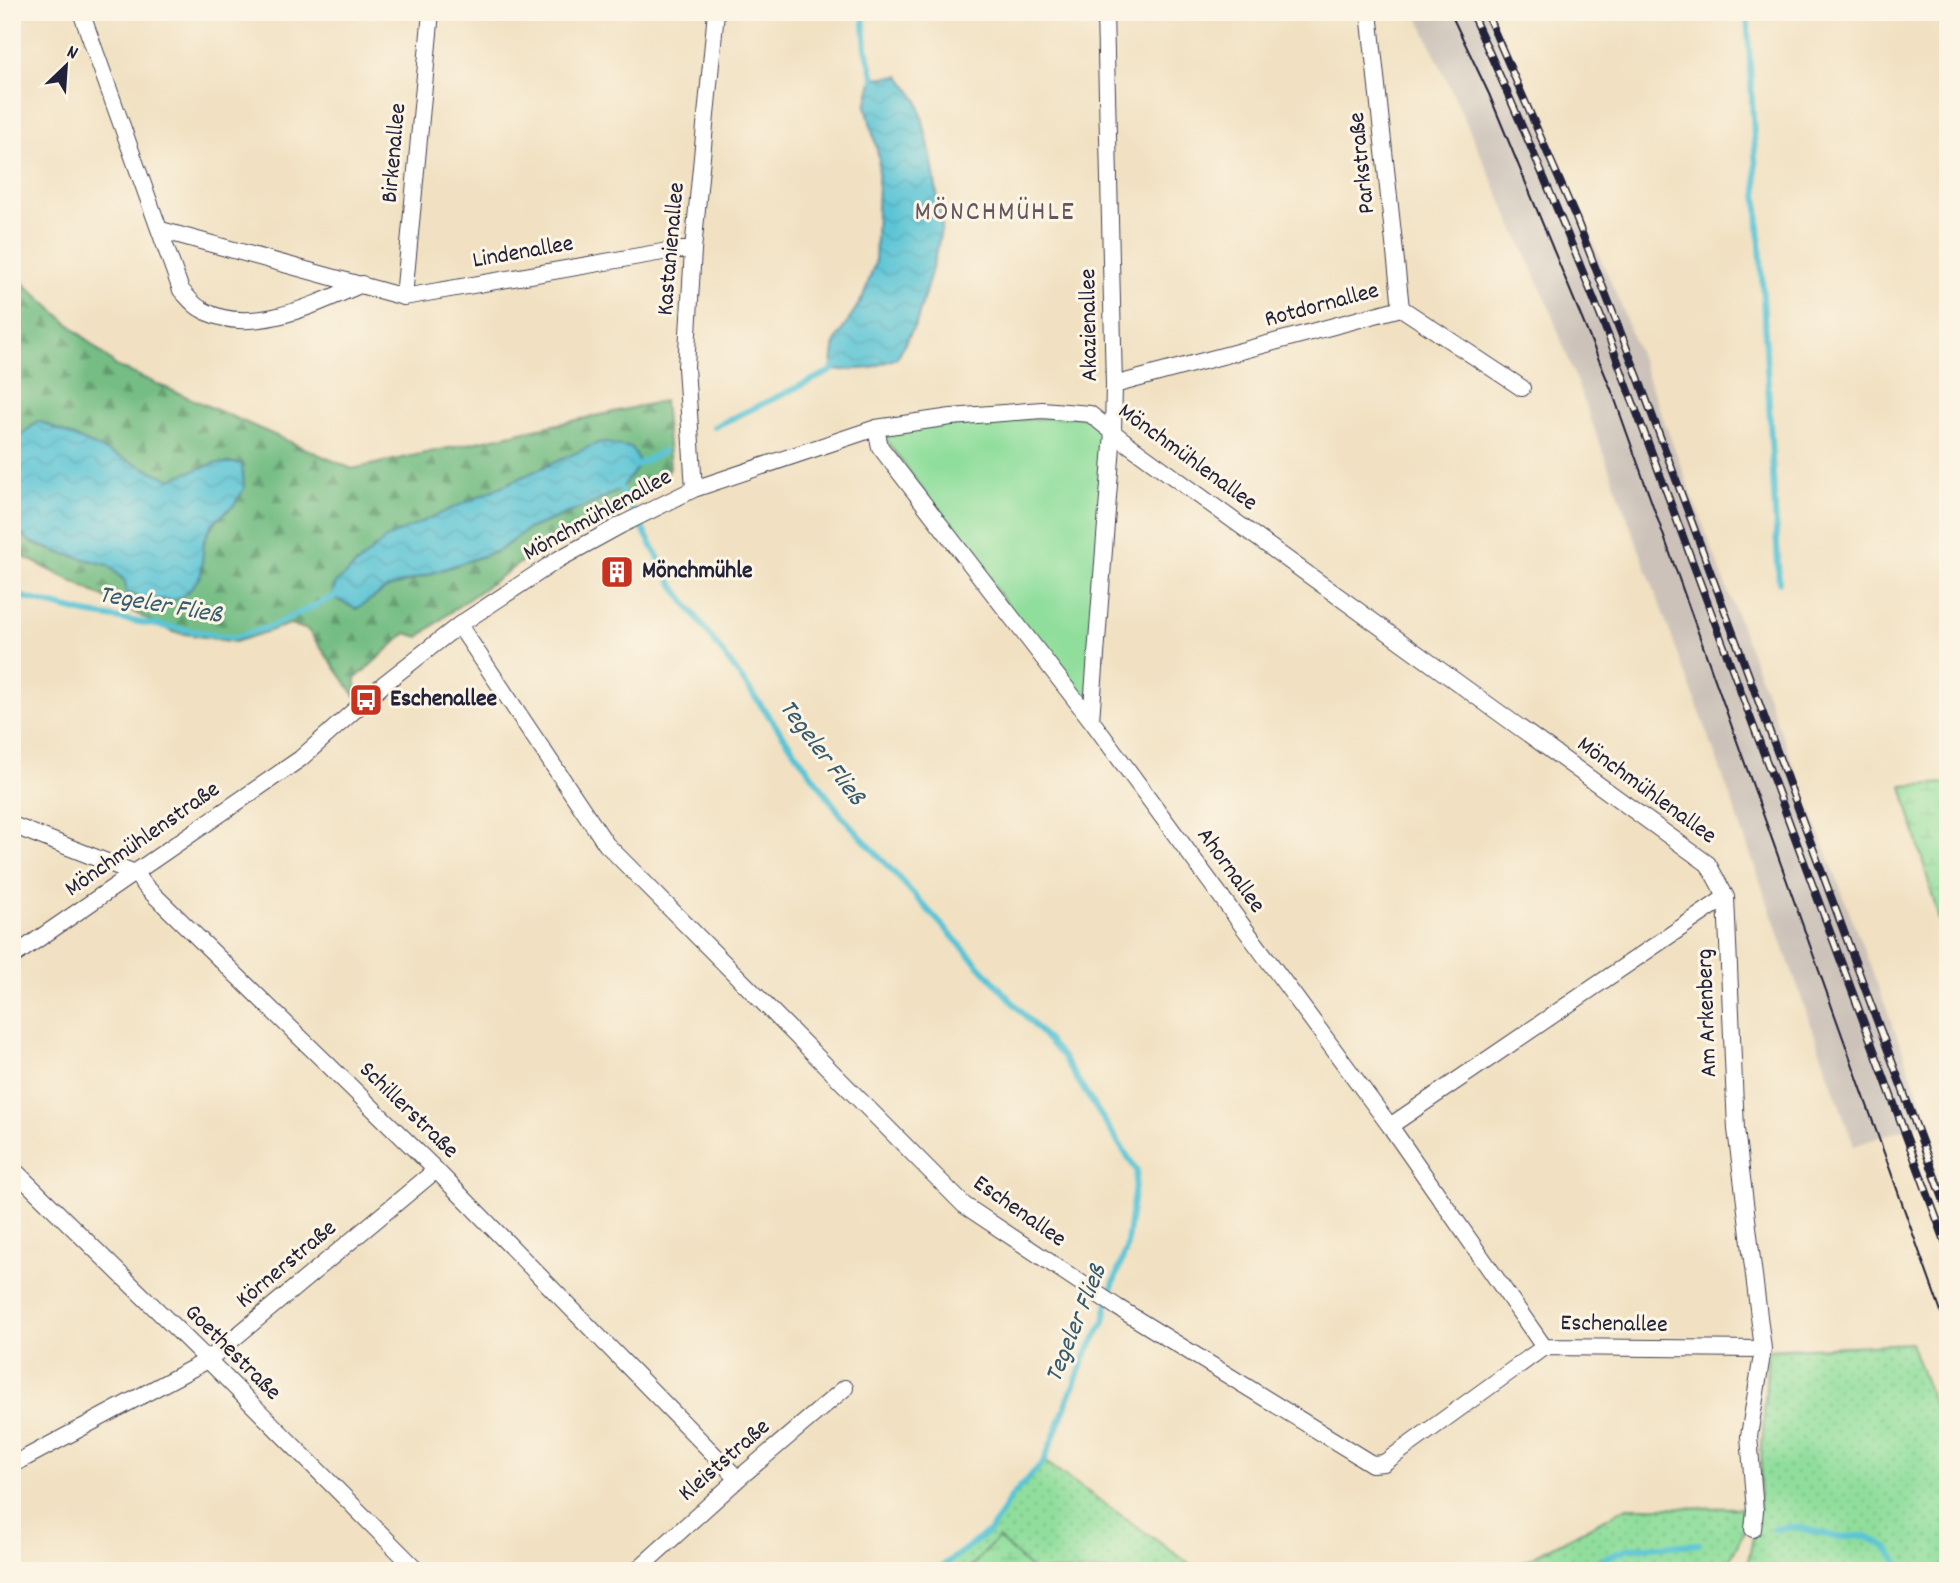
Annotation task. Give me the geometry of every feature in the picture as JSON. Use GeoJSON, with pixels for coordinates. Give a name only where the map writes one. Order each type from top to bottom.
{"type":"FeatureCollection","features":[{"type":"Feature","properties":{"kind":"street"},"geometry":{"type":"LineString","coordinates":[[81,12],[181,290],[200,309],[232,321],[273,317],[309,307],[362,285]]}},
{"type":"Feature","properties":{"kind":"street","name":"Birkenallee"},"geometry":{"type":"LineString","coordinates":[[404,297],[431,12]]}},
{"type":"Feature","properties":{"kind":"street","name":"Kastanienallee"},"geometry":{"type":"LineString","coordinates":[[694,489],[686,367],[693,250],[716,12]]}},
{"type":"Feature","properties":{"kind":"street","name":"Akazienallee"},"geometry":{"type":"LineString","coordinates":[[1091,720],[1113,432],[1114,385],[1105,12]]}},
{"type":"Feature","properties":{"kind":"street","name":"Parkstraße"},"geometry":{"type":"LineString","coordinates":[[1369,12],[1401,308]]}},
{"type":"Feature","properties":{"kind":"street","name":"Lindenallee"},"geometry":{"type":"LineString","coordinates":[[160,230],[404,297],[674,250],[693,250]]}},
{"type":"Feature","properties":{"kind":"street","name":"Rotdornallee"},"geometry":{"type":"LineString","coordinates":[[1114,385],[1401,308],[1522,388]]}},
{"type":"Feature","properties":{"kind":"street","name":"Mönchmühlenallee"},"geometry":{"type":"LineString","coordinates":[[300,759],[385,682],[459,625],[559,559],[694,489],[876,428],[951,416],[1042,410],[1090,414],[1708,864],[1726,897]]}},
{"type":"Feature","properties":{"kind":"street","name":"Ahornallee"},"geometry":{"type":"LineString","coordinates":[[876,428],[880,447],[1091,720],[1390,1126],[1544,1347]]}},
{"type":"Feature","properties":{"kind":"street","name":"Eschenallee"},"geometry":{"type":"LineString","coordinates":[[459,625],[606,845],[964,1205],[1098,1295],[1373,1464],[1384,1464],[1544,1347],[1763,1349]]}},
{"type":"Feature","properties":{"kind":"street","name":"Mönchmühlenstraße"},"geometry":{"type":"LineString","coordinates":[[12,957],[300,759]]}},
{"type":"Feature","properties":{"kind":"street","name":"Schillerstraße"},"geometry":{"type":"LineString","coordinates":[[12,825],[135,873],[147,888],[436,1170],[738,1479]]}},
{"type":"Feature","properties":{"kind":"street","name":"Am Arkenberg"},"geometry":{"type":"LineString","coordinates":[[1390,1126],[1726,897]]}},
{"type":"Feature","properties":{"kind":"street","name":"Am Arkenberg"},"geometry":{"type":"LineString","coordinates":[[1726,897],[1735,1129],[1763,1349],[1749,1436],[1755,1511],[1753,1529]]}},
{"type":"Feature","properties":{"kind":"street","name":"Goethestraße"},"geometry":{"type":"LineString","coordinates":[[12,1168],[418,1571]]}},
{"type":"Feature","properties":{"kind":"street","name":"Körnerstraße"},"geometry":{"type":"LineString","coordinates":[[12,1465],[208,1360],[436,1170]]}},
{"type":"Feature","properties":{"kind":"street","name":"Kleiststraße"},"geometry":{"type":"LineString","coordinates":[[636,1571],[845,1388]]}},
{"type":"Feature","properties":{"kind":"shaded area"},"geometry":{"type":"Polygon","coordinates":[[[1416,12],[1490,12],[1618,298],[1929,1120],[1854,1146],[1706,729],[1546,299],[1416,12]]]}},
{"type":"Feature","properties":{"kind":"green space"},"geometry":{"type":"Polygon","coordinates":[[[12,273],[116,366],[352,469],[664,401],[670,467],[665,478],[521,562],[419,637],[406,633],[356,678],[356,697],[308,630],[290,624],[235,642],[173,632],[12,551],[12,526],[31,542],[57,552],[108,565],[125,581],[201,556],[205,538],[212,526],[234,505],[216,463],[170,480],[38,421],[12,444],[12,273]],[[622,486],[335,584],[356,609],[388,588],[500,550],[528,529],[621,489],[622,486]]]}},
{"type":"Feature","properties":{"kind":"green space"},"geometry":{"type":"Polygon","coordinates":[[[1090,415],[1110,434],[1089,717],[878,429],[1090,415]]]}},
{"type":"Feature","properties":{"kind":"green space"},"geometry":{"type":"Polygon","coordinates":[[[1948,783],[1948,952],[1902,786],[1948,783]]]}},
{"type":"Feature","properties":{"kind":"green space"},"geometry":{"type":"Polygon","coordinates":[[[1911,1343],[1948,1443],[1948,1571],[1746,1571],[1758,1512],[1768,1350],[1911,1343]]]}},
{"type":"Feature","properties":{"kind":"green space"},"geometry":{"type":"Polygon","coordinates":[[[1044,1461],[1200,1571],[1033,1571],[998,1538],[967,1571],[936,1571],[990,1530],[1011,1497],[1044,1461]]]}},
{"type":"Feature","properties":{"kind":"green space"},"geometry":{"type":"Polygon","coordinates":[[[1627,1507],[1746,1508],[1746,1527],[1721,1571],[1506,1571],[1627,1507]]]}},
{"type":"Feature","properties":{"kind":"green space"},"geometry":{"type":"Polygon","coordinates":[[[998,1538],[1033,1571],[967,1571],[998,1538]]]}},
{"type":"Feature","properties":{"kind":"water"},"geometry":{"type":"Polygon","coordinates":[[[900,76],[918,101],[931,155],[942,227],[917,321],[897,358],[871,368],[831,371],[835,342],[863,297],[875,263],[879,158],[866,106],[873,78],[900,76]]]}},
{"type":"Feature","properties":{"kind":"water"},"geometry":{"type":"Polygon","coordinates":[[[38,421],[170,479],[216,463],[242,463],[244,489],[234,505],[212,524],[204,540],[201,575],[188,592],[175,600],[151,599],[126,593],[125,581],[108,565],[57,552],[31,542],[12,526],[12,444],[38,421]]]}},
{"type":"Feature","properties":{"kind":"water"},"geometry":{"type":"Polygon","coordinates":[[[600,442],[632,448],[640,464],[621,489],[528,529],[500,550],[388,588],[356,609],[332,597],[335,584],[386,538],[600,442]]]}},
{"type":"Feature","properties":{"kind":"waterway"},"geometry":{"type":"LineString","coordinates":[[863,12],[866,48],[875,82]]}},
{"type":"Feature","properties":{"kind":"waterway"},"geometry":{"type":"LineString","coordinates":[[1747,12],[1779,582]]}},
{"type":"Feature","properties":{"kind":"waterway"},"geometry":{"type":"LineString","coordinates":[[714,427],[831,371],[836,365]]}},
{"type":"Feature","properties":{"kind":"waterway"},"geometry":{"type":"LineString","coordinates":[[635,466],[664,451]]}},
{"type":"Feature","properties":{"kind":"waterway","name":"Tegeler Fließ"},"geometry":{"type":"LineString","coordinates":[[618,484],[675,588],[842,816],[1062,1056],[1137,1171],[1126,1250],[1109,1295],[1104,1322],[1086,1354],[1044,1461],[1011,1497],[991,1530],[936,1571]]}},
{"type":"Feature","properties":{"kind":"waterway","name":"Tegeler Fließ"},"geometry":{"type":"LineString","coordinates":[[12,593],[85,613],[234,638],[273,626],[339,594]]}},
{"type":"Feature","properties":{"kind":"waterway"},"geometry":{"type":"LineString","coordinates":[[1773,1529],[1796,1527],[1836,1537],[1866,1536],[1887,1547],[1904,1571]]}},
{"type":"Feature","properties":{"kind":"waterway"},"geometry":{"type":"LineString","coordinates":[[1575,1571],[1630,1548],[1699,1544]]}},
{"type":"Feature","properties":{"kind":"tram line"},"geometry":{"type":"LineString","coordinates":[[1450,12],[1489,94],[1613,394],[1948,1332]]}},
{"type":"Feature","properties":{"kind":"railway"},"geometry":{"type":"LineString","coordinates":[[1471,12],[1542,172],[1608,335],[1948,1249]]}},
{"type":"Feature","properties":{"kind":"railway"},"geometry":{"type":"LineString","coordinates":[[1486,12],[1576,218],[1638,377],[1948,1212]]}},
{"type":"Feature","properties":{"kind":"place","name":"Mönchmühle"},"geometry":{"type":"Point","coordinates":[617,572]}},
{"type":"Feature","properties":{"kind":"place","name":"Eschenallee"},"geometry":{"type":"Point","coordinates":[366,700]}},
{"type":"Feature","properties":{"kind":"district","name":"MÖNCHMÜHLE"},"geometry":{"type":"Point","coordinates":[995,214]}}]}
